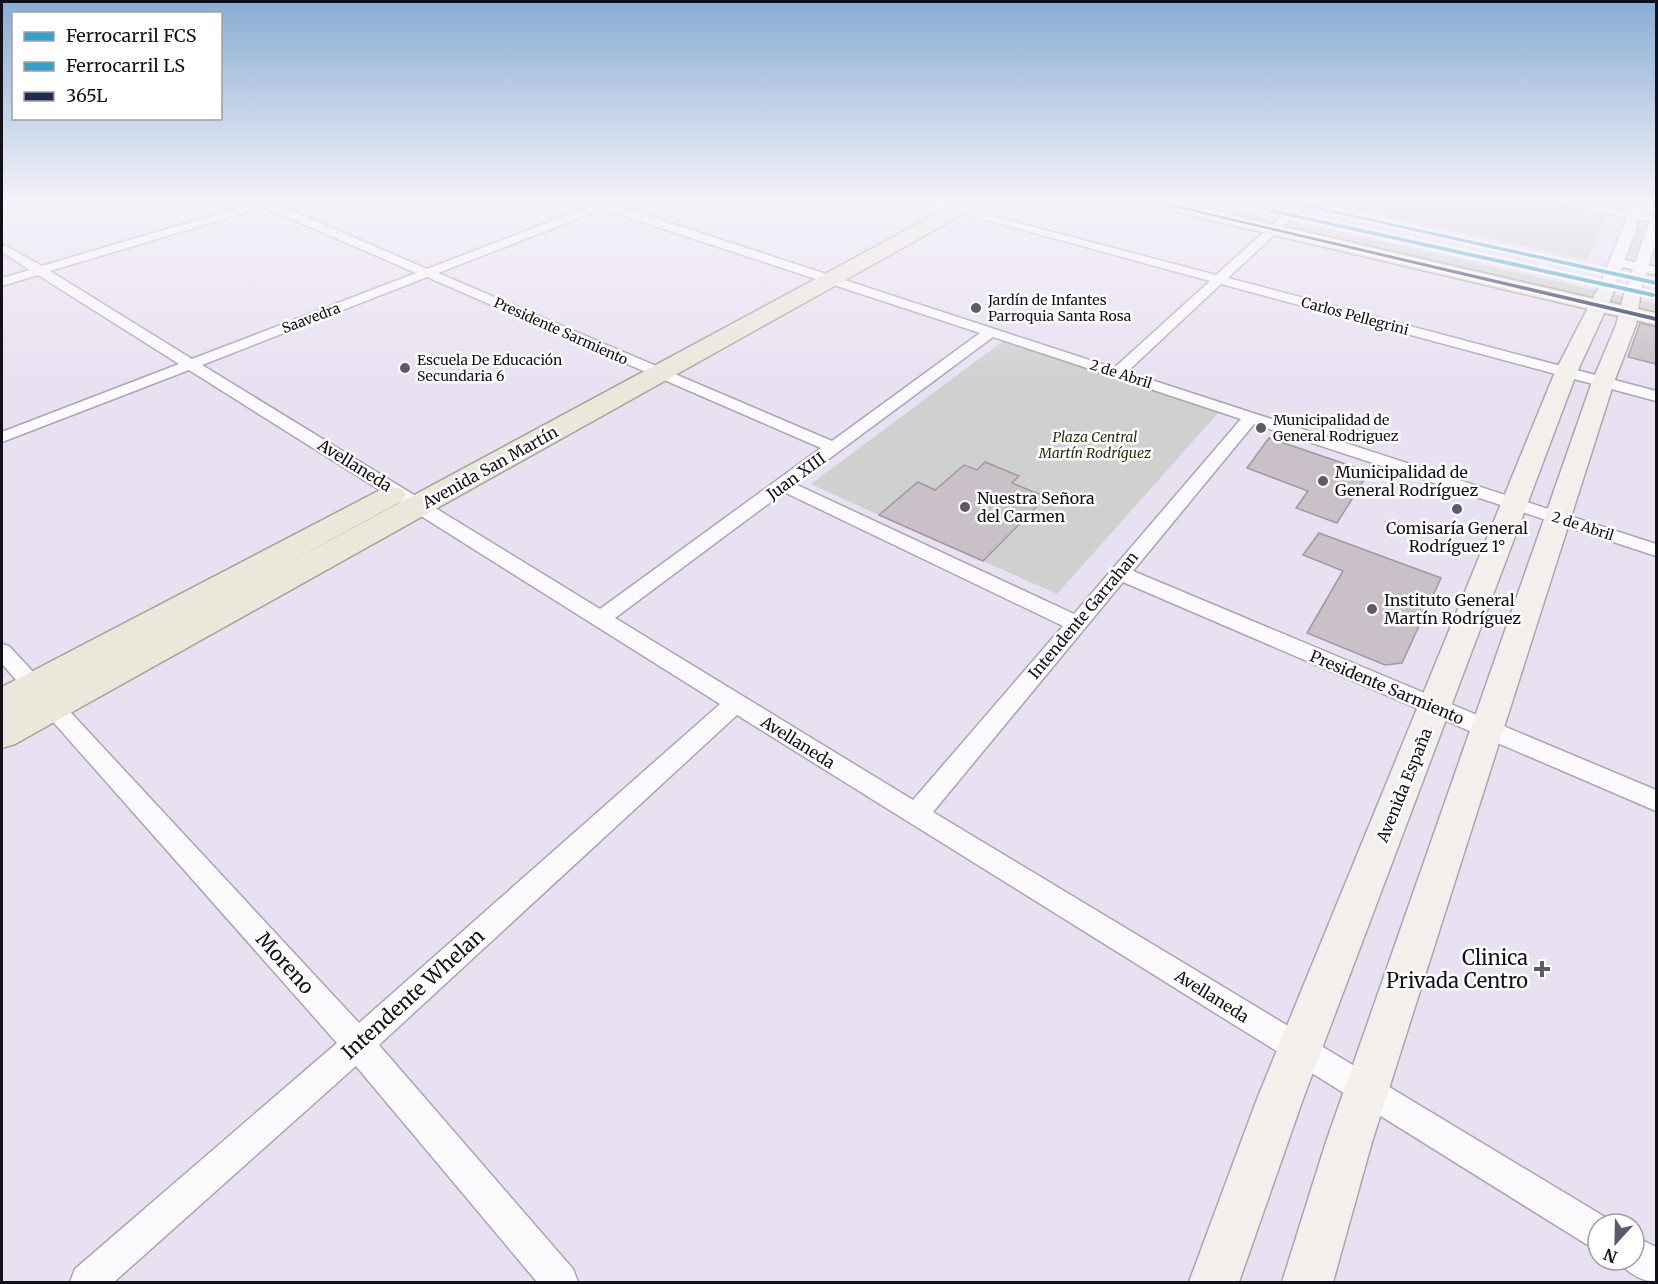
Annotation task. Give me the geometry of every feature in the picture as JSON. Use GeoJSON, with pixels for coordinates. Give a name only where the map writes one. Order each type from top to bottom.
{"type":"FeatureCollection","features":[{"type":"Feature","properties":{"kind":"main road","name":"Avenida San Martín"},"geometry":{"type":"LineString","coordinates":[[2,734],[42,696],[854,259]]}},
{"type":"Feature","properties":{"kind":"main road"},"geometry":{"type":"LineString","coordinates":[[1307,1282],[1367,1090],[1630,305],[1430,259]]}},
{"type":"Feature","properties":{"kind":"main road","name":"Avenida España"},"geometry":{"type":"LineString","coordinates":[[1214,1282],[1300,1050],[1566,372],[1630,305]]}},
{"type":"Feature","properties":{"kind":"main road","name":"Avenida San Martín"},"geometry":{"type":"LineString","coordinates":[[2,703],[42,696]]}},
{"type":"Feature","properties":{"kind":"street","name":"Avellaneda"},"geometry":{"type":"LineString","coordinates":[[22,259],[916,815],[1586,1225]]}},
{"type":"Feature","properties":{"kind":"street"},"geometry":{"type":"LineString","coordinates":[[2,282],[76,259]]}},
{"type":"Feature","properties":{"kind":"street","name":"Presidente Sarmiento"},"geometry":{"type":"LineString","coordinates":[[398,259],[834,448]]}},
{"type":"Feature","properties":{"kind":"street","name":"Saavedra"},"geometry":{"type":"LineString","coordinates":[[2,437],[462,259]]}},
{"type":"Feature","properties":{"kind":"street","name":"2 de Abril"},"geometry":{"type":"LineString","coordinates":[[770,259],[1656,550]]}},
{"type":"Feature","properties":{"kind":"street","name":"Carlos Pellegrini"},"geometry":{"type":"LineString","coordinates":[[1145,259],[1220,281],[1656,396]]}},
{"type":"Feature","properties":{"kind":"street"},"geometry":{"type":"LineString","coordinates":[[1117,373],[1243,259]]}},
{"type":"Feature","properties":{"kind":"street"},"geometry":{"type":"LineString","coordinates":[[1619,259],[1630,305]]}},
{"type":"Feature","properties":{"kind":"street"},"geometry":{"type":"LineString","coordinates":[[1618,262],[1649,269],[1630,305]]}},
{"type":"Feature","properties":{"kind":"street","name":"Juan XIII"},"geometry":{"type":"LineString","coordinates":[[600,619],[991,332]]}},
{"type":"Feature","properties":{"kind":"street","name":"Intendente Garrahan"},"geometry":{"type":"LineString","coordinates":[[916,815],[1118,572],[1251,417]]}},
{"type":"Feature","properties":{"kind":"street"},"geometry":{"type":"LineString","coordinates":[[783,485],[1076,623]]}},
{"type":"Feature","properties":{"kind":"street","name":"Presidente Sarmiento"},"geometry":{"type":"LineString","coordinates":[[1118,572],[1656,801]]}},
{"type":"Feature","properties":{"kind":"street","name":"Moreno"},"geometry":{"type":"LineString","coordinates":[[2,651],[358,1044],[560,1282]]}},
{"type":"Feature","properties":{"kind":"street","name":"Intendente Whelan"},"geometry":{"type":"LineString","coordinates":[[88,1282],[358,1044],[736,703]]}},
{"type":"Feature","properties":{"kind":"green space"},"geometry":{"type":"Polygon","coordinates":[[[1399,259],[1458,259],[1656,304],[1656,319],[1399,259]]]}},
{"type":"Feature","properties":{"kind":"green space","name":"Plaza Central Martín Rodríguez"},"geometry":{"type":"Polygon","coordinates":[[[1003,341],[1219,412],[1057,594],[983,561],[1046,497],[1012,483],[1019,475],[985,462],[977,470],[964,465],[935,490],[917,483],[879,515],[811,484],[1003,341]]]}},
{"type":"Feature","properties":{"kind":"building"},"geometry":{"type":"Polygon","coordinates":[[[1640,323],[1656,327],[1656,364],[1628,357],[1640,323]]]}},
{"type":"Feature","properties":{"kind":"building","name":"Municipalidad de General Rodríguez"},"geometry":{"type":"Polygon","coordinates":[[[1269,438],[1369,472],[1337,523],[1296,508],[1308,491],[1247,468],[1269,438]]]}},
{"type":"Feature","properties":{"kind":"building"},"geometry":{"type":"Polygon","coordinates":[[[985,462],[1019,476],[1012,483],[1046,497],[983,561],[879,515],[918,482],[935,490],[964,465],[977,470],[985,462]]]}},
{"type":"Feature","properties":{"kind":"building"},"geometry":{"type":"Polygon","coordinates":[[[1319,533],[1441,578],[1402,663],[1385,665],[1307,633],[1343,571],[1303,555],[1319,533]]]}},
{"type":"Feature","properties":{"kind":"rail line","name":"LS"},"geometry":{"type":"LineString","coordinates":[[1489,259],[1653,295]]}},
{"type":"Feature","properties":{"kind":"rail line","name":"FCS"},"geometry":{"type":"LineString","coordinates":[[1546,259],[1656,283]]}},
{"type":"Feature","properties":{"kind":"transit line","name":"365L"},"geometry":{"type":"LineString","coordinates":[[1399,259],[1656,319]]}},
{"type":"Feature","properties":{"kind":"place","name":"Jardín de Infantes Parroquia Santa Rosa"},"geometry":{"type":"Point","coordinates":[976,308]}},
{"type":"Feature","properties":{"kind":"place","name":"Escuela De Educación Secundaria 6"},"geometry":{"type":"Point","coordinates":[405,368]}},
{"type":"Feature","properties":{"kind":"place","name":"Municipalidad de General Rodriguez"},"geometry":{"type":"Point","coordinates":[1261,428]}},
{"type":"Feature","properties":{"kind":"place","name":"Municipalidad de General Rodríguez"},"geometry":{"type":"Point","coordinates":[1323,481]}},
{"type":"Feature","properties":{"kind":"place","name":"Nuestra Señora del Carmen"},"geometry":{"type":"Point","coordinates":[965,507]}},
{"type":"Feature","properties":{"kind":"place","name":"Comisaría General Rodríguez 1°"},"geometry":{"type":"Point","coordinates":[1457,509]}},
{"type":"Feature","properties":{"kind":"place","name":"Instituto General Martín Rodríguez"},"geometry":{"type":"Point","coordinates":[1372,609]}},
{"type":"Feature","properties":{"kind":"place","name":"Clinica Privada Centro"},"geometry":{"type":"Point","coordinates":[1542,969]}}]}
